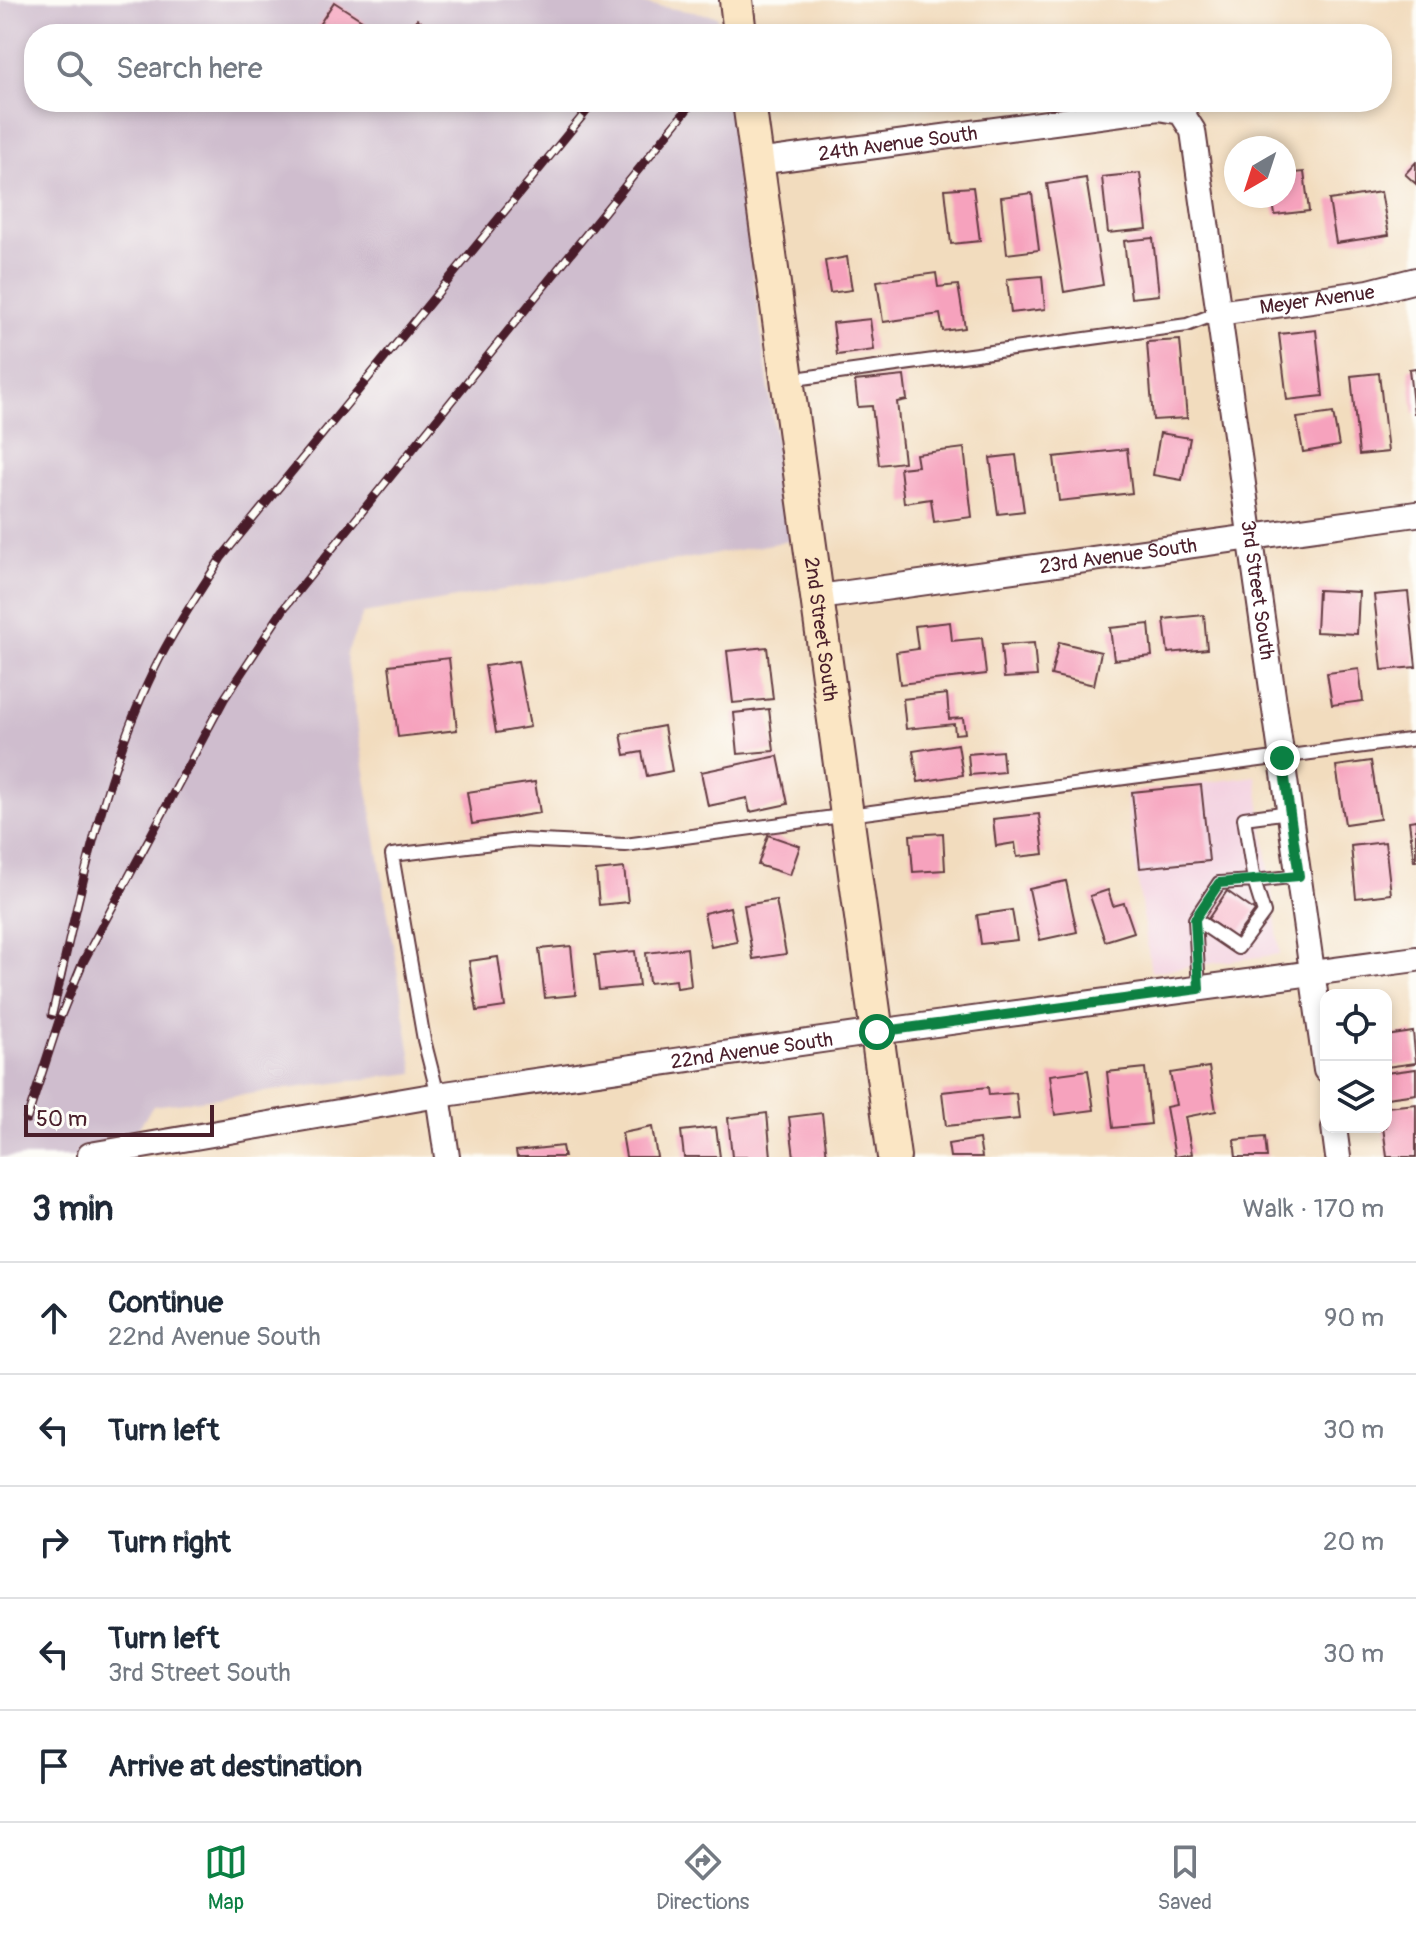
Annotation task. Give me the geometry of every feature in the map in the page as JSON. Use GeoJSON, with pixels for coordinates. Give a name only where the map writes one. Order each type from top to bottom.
{"type":"FeatureCollection","features":[{"type":"Feature","properties":{"kind":"street"},"geometry":{"type":"LineString","coordinates":[[736,0],[739,24]]}},
{"type":"Feature","properties":{"kind":"street","name":"2nd Street South"},"geometry":{"type":"LineString","coordinates":[[750,112],[894,1157]]}},
{"type":"Feature","properties":{"kind":"street","name":"24th Avenue South"},"geometry":{"type":"LineString","coordinates":[[757,162],[1129,112]]}},
{"type":"Feature","properties":{"kind":"street","name":"3rd Street South"},"geometry":{"type":"LineString","coordinates":[[1181,112],[1193,131],[1325,1061]]}},
{"type":"Feature","properties":{"kind":"street","name":"Meyer Avenue"},"geometry":{"type":"LineString","coordinates":[[1218,313],[1369,292],[1416,280]]}},
{"type":"Feature","properties":{"kind":"street","name":"23rd Avenue South"},"geometry":{"type":"LineString","coordinates":[[819,597],[1416,514]]}},
{"type":"Feature","properties":{"kind":"street","name":"22nd Avenue South"},"geometry":{"type":"LineString","coordinates":[[90,1155],[154,1150],[438,1095],[1416,959]]}},
{"type":"Feature","properties":{"kind":"street"},"geometry":{"type":"LineString","coordinates":[[438,1095],[447,1157]]}},
{"type":"Feature","properties":{"kind":"street"},"geometry":{"type":"LineString","coordinates":[[1335,1133],[1338,1157]]}},
{"type":"Feature","properties":{"kind":"lane"},"geometry":{"type":"LineString","coordinates":[[788,380],[1187,325],[1218,313]]}},
{"type":"Feature","properties":{"kind":"lane"},"geometry":{"type":"LineString","coordinates":[[438,1095],[424,1040],[392,855],[519,840],[625,845],[1416,739]]}},
{"type":"Feature","properties":{"kind":"lane"},"geometry":{"type":"LineString","coordinates":[[1195,919],[1238,948],[1264,913],[1254,881],[1244,818],[1290,812]]}},
{"type":"Feature","properties":{"kind":"lane"},"geometry":{"type":"LineString","coordinates":[[1199,989],[1195,919],[1219,883],[1299,876]]}},
{"type":"Feature","properties":{"kind":"shaded area"},"geometry":{"type":"Polygon","coordinates":[[[0,0],[640,0],[639,3],[717,16],[718,24],[24,24],[24,112],[730,112],[790,541],[363,614],[346,655],[414,1073],[153,1106],[119,1157],[0,1157],[0,0]]]}},
{"type":"Feature","properties":{"kind":"shaded area"},"geometry":{"type":"Polygon","coordinates":[[[1256,776],[1280,954],[1151,972],[1125,793],[1256,776]]]}},
{"type":"Feature","properties":{"kind":"building"},"geometry":{"type":"Polygon","coordinates":[[[334,2],[365,22],[364,24],[320,24],[334,2]]]}},
{"type":"Feature","properties":{"kind":"building"},"geometry":{"type":"Polygon","coordinates":[[[1416,162],[1416,184],[1405,174],[1416,162]]]}},
{"type":"Feature","properties":{"kind":"building"},"geometry":{"type":"Polygon","coordinates":[[[1304,172],[1309,211],[1275,215],[1274,208],[1296,208],[1296,173],[1304,172]]]}},
{"type":"Feature","properties":{"kind":"building"},"geometry":{"type":"Polygon","coordinates":[[[1140,173],[1147,229],[1108,233],[1102,177],[1140,173]]]}},
{"type":"Feature","properties":{"kind":"building"},"geometry":{"type":"Polygon","coordinates":[[[1086,178],[1103,285],[1064,292],[1047,184],[1086,178]]]}},
{"type":"Feature","properties":{"kind":"building"},"geometry":{"type":"Polygon","coordinates":[[[973,187],[980,241],[951,244],[945,189],[973,187]]]}},
{"type":"Feature","properties":{"kind":"building"},"geometry":{"type":"Polygon","coordinates":[[[1381,192],[1389,235],[1336,243],[1329,200],[1381,192]]]}},
{"type":"Feature","properties":{"kind":"building"},"geometry":{"type":"Polygon","coordinates":[[[1032,193],[1039,250],[1007,254],[1001,197],[1032,193]]]}},
{"type":"Feature","properties":{"kind":"building"},"geometry":{"type":"Polygon","coordinates":[[[1153,238],[1159,295],[1131,298],[1124,241],[1153,238]]]}},
{"type":"Feature","properties":{"kind":"building"},"geometry":{"type":"Polygon","coordinates":[[[847,257],[852,290],[830,293],[825,261],[847,257]]]}},
{"type":"Feature","properties":{"kind":"building"},"geometry":{"type":"Polygon","coordinates":[[[936,273],[938,287],[958,285],[965,328],[943,331],[940,314],[883,322],[877,281],[936,273]]]}},
{"type":"Feature","properties":{"kind":"building"},"geometry":{"type":"Polygon","coordinates":[[[1042,276],[1045,309],[1011,313],[1007,279],[1042,276]]]}},
{"type":"Feature","properties":{"kind":"building"},"geometry":{"type":"Polygon","coordinates":[[[870,319],[874,350],[837,355],[833,323],[870,319]]]}},
{"type":"Feature","properties":{"kind":"building"},"geometry":{"type":"Polygon","coordinates":[[[1316,330],[1323,396],[1287,400],[1279,334],[1316,330]]]}},
{"type":"Feature","properties":{"kind":"building"},"geometry":{"type":"Polygon","coordinates":[[[1180,340],[1187,418],[1153,420],[1147,342],[1180,340]]]}},
{"type":"Feature","properties":{"kind":"building"},"geometry":{"type":"Polygon","coordinates":[[[1416,368],[1416,413],[1414,413],[1409,369],[1416,368]]]}},
{"type":"Feature","properties":{"kind":"building"},"geometry":{"type":"Polygon","coordinates":[[[1379,373],[1388,452],[1359,455],[1351,376],[1379,373]]]}},
{"type":"Feature","properties":{"kind":"building"},"geometry":{"type":"Polygon","coordinates":[[[904,376],[907,400],[897,402],[904,462],[879,465],[872,406],[858,407],[855,381],[904,376]]]}},
{"type":"Feature","properties":{"kind":"building"},"geometry":{"type":"Polygon","coordinates":[[[1333,413],[1339,446],[1303,452],[1297,418],[1333,413]]]}},
{"type":"Feature","properties":{"kind":"building"},"geometry":{"type":"Polygon","coordinates":[[[1160,433],[1190,438],[1182,480],[1153,475],[1160,433]]]}},
{"type":"Feature","properties":{"kind":"building"},"geometry":{"type":"Polygon","coordinates":[[[964,448],[972,517],[934,522],[931,499],[904,503],[900,468],[918,466],[916,454],[964,448]]]}},
{"type":"Feature","properties":{"kind":"building"},"geometry":{"type":"Polygon","coordinates":[[[1127,449],[1132,493],[1059,501],[1054,457],[1127,449]]]}},
{"type":"Feature","properties":{"kind":"building"},"geometry":{"type":"Polygon","coordinates":[[[1016,455],[1024,511],[998,514],[990,458],[1016,455]]]}},
{"type":"Feature","properties":{"kind":"building"},"geometry":{"type":"Polygon","coordinates":[[[1318,590],[1359,592],[1357,634],[1316,632],[1318,590]]]}},
{"type":"Feature","properties":{"kind":"building"},"geometry":{"type":"Polygon","coordinates":[[[1408,592],[1416,667],[1382,670],[1374,595],[1408,592]]]}},
{"type":"Feature","properties":{"kind":"building"},"geometry":{"type":"Polygon","coordinates":[[[1204,615],[1207,649],[1168,653],[1164,619],[1204,615]]]}},
{"type":"Feature","properties":{"kind":"building"},"geometry":{"type":"Polygon","coordinates":[[[950,622],[952,641],[982,638],[986,674],[900,684],[896,652],[918,649],[915,626],[950,622]]]}},
{"type":"Feature","properties":{"kind":"building"},"geometry":{"type":"Polygon","coordinates":[[[1149,624],[1152,656],[1114,660],[1110,628],[1149,624]]]}},
{"type":"Feature","properties":{"kind":"building"},"geometry":{"type":"Polygon","coordinates":[[[1059,642],[1101,652],[1094,685],[1051,675],[1059,642]]]}},
{"type":"Feature","properties":{"kind":"building"},"geometry":{"type":"Polygon","coordinates":[[[1034,643],[1037,676],[1004,678],[1001,645],[1034,643]]]}},
{"type":"Feature","properties":{"kind":"building"},"geometry":{"type":"Polygon","coordinates":[[[767,647],[773,699],[733,703],[727,651],[767,647]]]}},
{"type":"Feature","properties":{"kind":"building"},"geometry":{"type":"Polygon","coordinates":[[[449,658],[457,730],[398,737],[389,665],[449,658]]]}},
{"type":"Feature","properties":{"kind":"building"},"geometry":{"type":"Polygon","coordinates":[[[518,661],[530,727],[496,733],[485,666],[518,661]]]}},
{"type":"Feature","properties":{"kind":"building"},"geometry":{"type":"Polygon","coordinates":[[[1359,669],[1363,701],[1332,705],[1327,673],[1359,669]]]}},
{"type":"Feature","properties":{"kind":"building"},"geometry":{"type":"Polygon","coordinates":[[[947,694],[949,719],[963,718],[965,733],[955,734],[954,724],[906,729],[903,699],[947,694]]]}},
{"type":"Feature","properties":{"kind":"building"},"geometry":{"type":"Polygon","coordinates":[[[769,709],[774,751],[738,754],[734,713],[769,709]]]}},
{"type":"Feature","properties":{"kind":"building"},"geometry":{"type":"Polygon","coordinates":[[[664,726],[672,771],[647,776],[642,752],[625,755],[621,734],[664,726]]]}},
{"type":"Feature","properties":{"kind":"building"},"geometry":{"type":"Polygon","coordinates":[[[958,744],[963,775],[918,782],[913,751],[958,744]]]}},
{"type":"Feature","properties":{"kind":"building"},"geometry":{"type":"Polygon","coordinates":[[[1002,751],[1004,772],[970,775],[968,754],[1002,751]]]}},
{"type":"Feature","properties":{"kind":"building"},"geometry":{"type":"Polygon","coordinates":[[[778,756],[788,804],[750,812],[747,798],[708,806],[701,772],[778,756]]]}},
{"type":"Feature","properties":{"kind":"building"},"geometry":{"type":"Polygon","coordinates":[[[1371,761],[1380,819],[1345,824],[1336,766],[1371,761]]]}},
{"type":"Feature","properties":{"kind":"building"},"geometry":{"type":"Polygon","coordinates":[[[535,782],[540,813],[472,824],[467,792],[535,782]]]}},
{"type":"Feature","properties":{"kind":"building"},"geometry":{"type":"Polygon","coordinates":[[[1201,785],[1209,861],[1140,868],[1132,792],[1201,785]]]}},
{"type":"Feature","properties":{"kind":"building"},"geometry":{"type":"Polygon","coordinates":[[[1039,814],[1044,854],[1017,857],[1015,843],[996,846],[993,819],[1039,814]]]}},
{"type":"Feature","properties":{"kind":"building"},"geometry":{"type":"Polygon","coordinates":[[[1416,820],[1416,861],[1414,861],[1409,821],[1416,820]]]}},
{"type":"Feature","properties":{"kind":"building"},"geometry":{"type":"Polygon","coordinates":[[[943,833],[945,870],[913,872],[910,835],[943,833]]]}},
{"type":"Feature","properties":{"kind":"building"},"geometry":{"type":"Polygon","coordinates":[[[768,835],[800,846],[790,875],[758,865],[768,835]]]}},
{"type":"Feature","properties":{"kind":"building"},"geometry":{"type":"Polygon","coordinates":[[[1385,842],[1391,894],[1356,898],[1351,846],[1385,842]]]}},
{"type":"Feature","properties":{"kind":"building"},"geometry":{"type":"Polygon","coordinates":[[[624,868],[628,902],[599,905],[596,871],[624,868]]]}},
{"type":"Feature","properties":{"kind":"building"},"geometry":{"type":"Polygon","coordinates":[[[1066,881],[1077,932],[1040,940],[1029,889],[1066,881]]]}},
{"type":"Feature","properties":{"kind":"building"},"geometry":{"type":"Polygon","coordinates":[[[1108,890],[1113,906],[1124,903],[1134,932],[1105,941],[1090,896],[1108,890]]]}},
{"type":"Feature","properties":{"kind":"building"},"geometry":{"type":"Polygon","coordinates":[[[1227,891],[1255,911],[1235,938],[1208,919],[1227,891]]]}},
{"type":"Feature","properties":{"kind":"building"},"geometry":{"type":"Polygon","coordinates":[[[776,900],[786,954],[753,959],[744,905],[776,900]]]}},
{"type":"Feature","properties":{"kind":"building"},"geometry":{"type":"Polygon","coordinates":[[[730,907],[737,942],[711,947],[704,913],[730,907]]]}},
{"type":"Feature","properties":{"kind":"building"},"geometry":{"type":"Polygon","coordinates":[[[1012,910],[1017,940],[981,944],[977,915],[1012,910]]]}},
{"type":"Feature","properties":{"kind":"building"},"geometry":{"type":"Polygon","coordinates":[[[571,946],[576,995],[545,998],[539,949],[571,946]]]}},
{"type":"Feature","properties":{"kind":"building"},"geometry":{"type":"Polygon","coordinates":[[[687,948],[691,986],[677,988],[676,980],[649,983],[646,953],[687,948]]]}},
{"type":"Feature","properties":{"kind":"building"},"geometry":{"type":"Polygon","coordinates":[[[635,951],[639,986],[599,990],[595,955],[635,951]]]}},
{"type":"Feature","properties":{"kind":"building"},"geometry":{"type":"Polygon","coordinates":[[[498,957],[505,1007],[477,1011],[469,961],[498,957]]]}},
{"type":"Feature","properties":{"kind":"building"},"geometry":{"type":"Polygon","coordinates":[[[1413,1032],[1416,1063],[1392,1066],[1392,1035],[1413,1032]]]}},
{"type":"Feature","properties":{"kind":"building"},"geometry":{"type":"Polygon","coordinates":[[[1209,1067],[1216,1111],[1185,1117],[1192,1154],[1175,1157],[1166,1107],[1176,1105],[1170,1073],[1209,1067]]]}},
{"type":"Feature","properties":{"kind":"building"},"geometry":{"type":"Polygon","coordinates":[[[1145,1068],[1151,1124],[1113,1128],[1107,1072],[1145,1068]]]}},
{"type":"Feature","properties":{"kind":"building"},"geometry":{"type":"Polygon","coordinates":[[[1416,1069],[1416,1094],[1392,1097],[1392,1072],[1416,1069]]]}},
{"type":"Feature","properties":{"kind":"building"},"geometry":{"type":"Polygon","coordinates":[[[1088,1070],[1094,1110],[1055,1115],[1050,1075],[1088,1070]]]}},
{"type":"Feature","properties":{"kind":"building"},"geometry":{"type":"Polygon","coordinates":[[[988,1087],[989,1095],[1016,1093],[1019,1119],[946,1126],[942,1092],[988,1087]]]}},
{"type":"Feature","properties":{"kind":"building"},"geometry":{"type":"Polygon","coordinates":[[[1416,1104],[1416,1157],[1387,1157],[1384,1133],[1392,1133],[1392,1106],[1416,1104]]]}},
{"type":"Feature","properties":{"kind":"building"},"geometry":{"type":"Polygon","coordinates":[[[767,1113],[771,1157],[732,1157],[728,1118],[767,1113]]]}},
{"type":"Feature","properties":{"kind":"building"},"geometry":{"type":"Polygon","coordinates":[[[822,1113],[827,1157],[794,1157],[789,1117],[822,1113]]]}},
{"type":"Feature","properties":{"kind":"building"},"geometry":{"type":"Polygon","coordinates":[[[652,1127],[657,1157],[626,1157],[622,1133],[652,1127]]]}},
{"type":"Feature","properties":{"kind":"building"},"geometry":{"type":"Polygon","coordinates":[[[716,1127],[720,1157],[684,1157],[681,1131],[716,1127]]]}},
{"type":"Feature","properties":{"kind":"building"},"geometry":{"type":"Polygon","coordinates":[[[1265,1137],[1267,1157],[1236,1157],[1234,1140],[1265,1137]]]}},
{"type":"Feature","properties":{"kind":"building"},"geometry":{"type":"Polygon","coordinates":[[[979,1139],[982,1157],[950,1157],[948,1144],[979,1139]]]}},
{"type":"Feature","properties":{"kind":"building"},"geometry":{"type":"Polygon","coordinates":[[[562,1146],[564,1157],[517,1157],[516,1151],[562,1146]]]}},
{"type":"Feature","properties":{"kind":"railway"},"geometry":{"type":"LineString","coordinates":[[52,1015],[83,879],[108,788],[140,700],[174,632],[221,558],[586,112]]}},
{"type":"Feature","properties":{"kind":"railway"},"geometry":{"type":"LineString","coordinates":[[27,1119],[60,1018],[83,962],[224,699],[285,607],[685,112]]}},
{"type":"Feature","properties":{"kind":"route"},"geometry":{"type":"LineString","coordinates":[[877,1032],[1199,989],[1195,919],[1219,883],[1299,876],[1282,758]]}}]}
